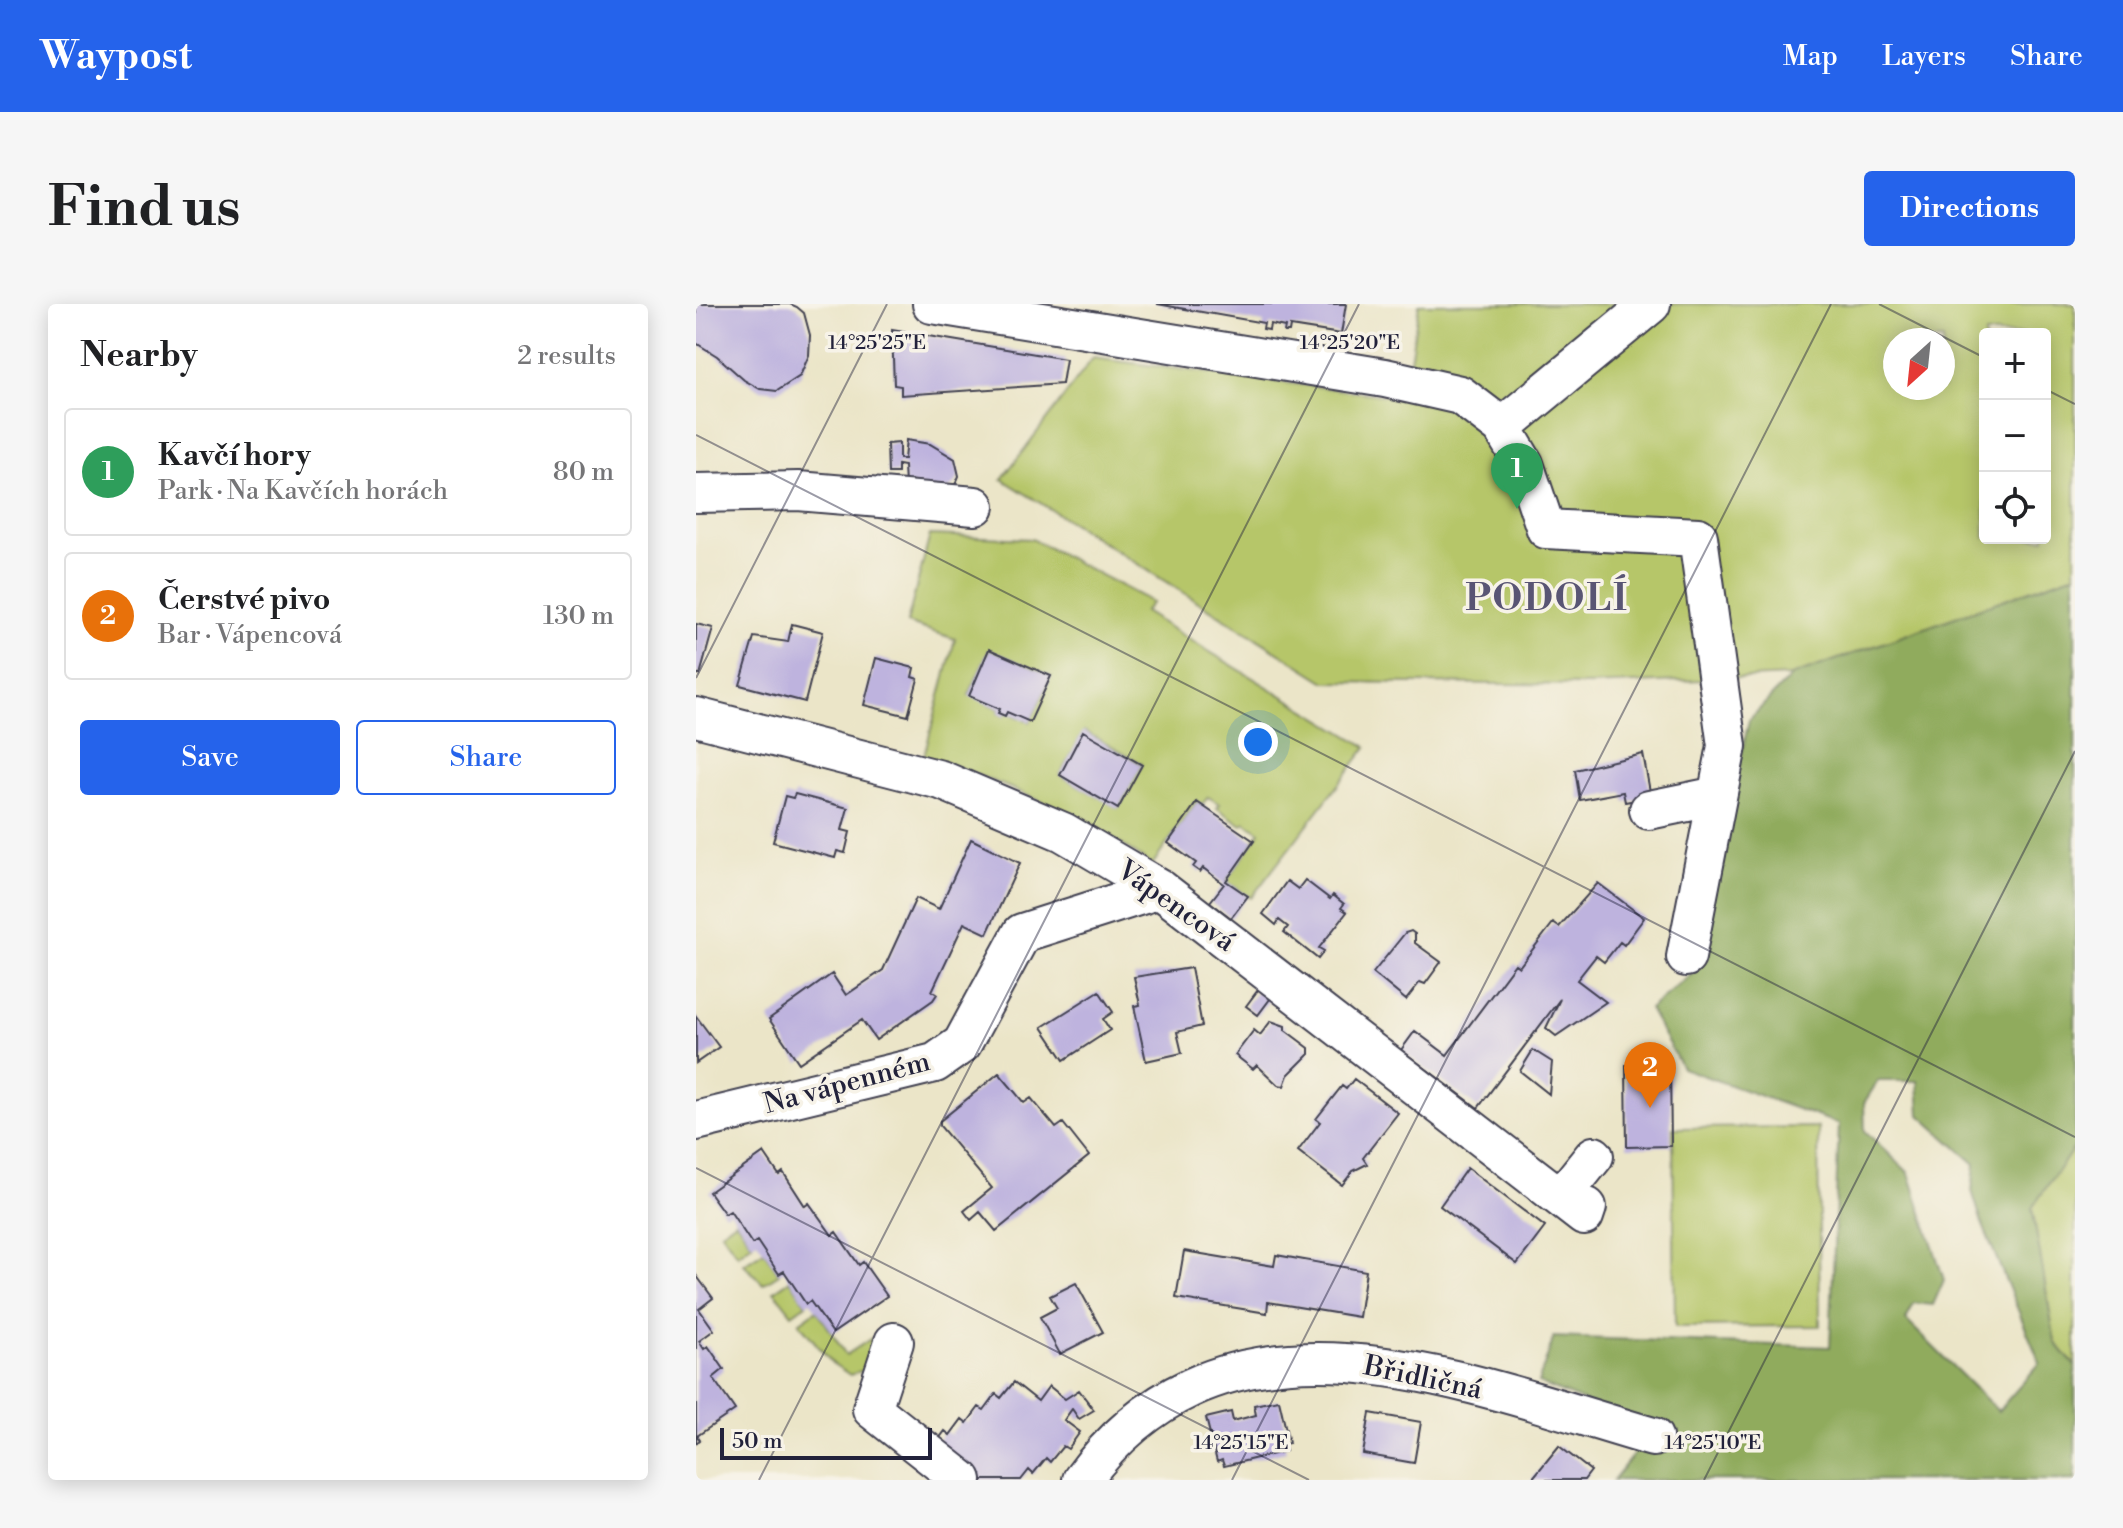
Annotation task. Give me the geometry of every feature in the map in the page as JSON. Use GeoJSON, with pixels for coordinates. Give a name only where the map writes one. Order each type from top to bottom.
{"type":"FeatureCollection","features":[{"type":"Feature","properties":{"kind":"street"},"geometry":{"type":"LineString","coordinates":[[932,304],[1385,378],[1460,395],[1502,427],[1524,464],[1546,529],[1698,537],[1727,746],[1686,957]]}},
{"type":"Feature","properties":{"kind":"street"},"geometry":{"type":"LineString","coordinates":[[1502,427],[1651,304]]}},
{"type":"Feature","properties":{"kind":"street"},"geometry":{"type":"LineString","coordinates":[[696,493],[798,491],[975,506]]}},
{"type":"Feature","properties":{"kind":"street","name":"Vápencová"},"geometry":{"type":"LineString","coordinates":[[696,717],[941,780],[1063,832],[1160,889],[1574,1202],[1594,1156]]}},
{"type":"Feature","properties":{"kind":"street"},"geometry":{"type":"LineString","coordinates":[[1649,810],[1717,796]]}},
{"type":"Feature","properties":{"kind":"street","name":"Na vápenném"},"geometry":{"type":"LineString","coordinates":[[696,1121],[935,1063],[962,1044],[1022,933],[1160,889]]}},
{"type":"Feature","properties":{"kind":"street"},"geometry":{"type":"LineString","coordinates":[[894,1342],[872,1409],[962,1480]]}},
{"type":"Feature","properties":{"kind":"street","name":"Břidličná"},"geometry":{"type":"LineString","coordinates":[[1082,1480],[1140,1417],[1172,1397],[1206,1381],[1276,1362],[1377,1363],[1653,1437]]}},
{"type":"Feature","properties":{"kind":"green space"},"geometry":{"type":"Polygon","coordinates":[[[1419,304],[2075,304],[2075,574],[1791,676],[1590,685],[1326,682],[1002,479],[1093,358],[1404,398],[1419,304]]]}},
{"type":"Feature","properties":{"kind":"green space"},"geometry":{"type":"Polygon","coordinates":[[[930,535],[1032,539],[1152,602],[1144,612],[1367,747],[1251,898],[1226,881],[1260,832],[1245,822],[1242,825],[1217,808],[1220,804],[1208,797],[1202,805],[1197,802],[1152,865],[1071,815],[924,756],[955,639],[907,623],[930,535]],[[989,650],[969,695],[1000,709],[998,713],[1004,716],[1007,712],[1030,722],[1051,676],[989,650]],[[1084,731],[1060,775],[1118,808],[1142,764],[1084,731]]]}},
{"type":"Feature","properties":{"kind":"green space"},"geometry":{"type":"Polygon","coordinates":[[[2075,574],[2075,1146],[2032,1208],[2055,1342],[2075,1366],[2075,1480],[1613,1480],[1634,1454],[1631,1420],[1538,1383],[1554,1337],[1830,1347],[1839,1124],[1682,1068],[1649,1009],[1693,973],[1749,720],[1791,676],[2075,574]],[[1878,1081],[1864,1103],[1865,1131],[1909,1173],[1944,1280],[1933,1305],[1914,1303],[1906,1320],[1998,1411],[2040,1363],[1982,1223],[1972,1191],[1975,1164],[1920,1115],[1918,1081],[1878,1081]]]}},
{"type":"Feature","properties":{"kind":"green space"},"geometry":{"type":"Polygon","coordinates":[[[1818,1127],[1820,1326],[1675,1327],[1673,1128],[1818,1127]]]}},
{"type":"Feature","properties":{"kind":"green space"},"geometry":{"type":"Polygon","coordinates":[[[2075,1146],[2075,1366],[2055,1342],[2032,1208],[2075,1146]]]}},
{"type":"Feature","properties":{"kind":"green space"},"geometry":{"type":"Polygon","coordinates":[[[736,1221],[752,1244],[738,1255],[721,1232],[736,1221]]]}},
{"type":"Feature","properties":{"kind":"green space"},"geometry":{"type":"Polygon","coordinates":[[[764,1251],[779,1274],[763,1284],[744,1264],[764,1251]]]}},
{"type":"Feature","properties":{"kind":"green space"},"geometry":{"type":"Polygon","coordinates":[[[790,1280],[806,1304],[792,1314],[774,1291],[790,1280]]]}},
{"type":"Feature","properties":{"kind":"green space"},"geometry":{"type":"Polygon","coordinates":[[[817,1310],[846,1355],[872,1338],[880,1342],[867,1369],[850,1375],[832,1363],[799,1323],[817,1310]]]}},
{"type":"Feature","properties":{"kind":"building"},"geometry":{"type":"Polygon","coordinates":[[[696,304],[790,304],[797,307],[804,313],[810,335],[809,355],[800,376],[777,391],[760,389],[744,380],[717,356],[696,343],[696,304]]]}},
{"type":"Feature","properties":{"kind":"building"},"geometry":{"type":"Polygon","coordinates":[[[1157,304],[1346,304],[1341,334],[1290,326],[1289,332],[1284,332],[1285,327],[1270,324],[1269,330],[1263,329],[1264,323],[1157,304]]]}},
{"type":"Feature","properties":{"kind":"building"},"geometry":{"type":"Polygon","coordinates":[[[892,330],[1066,359],[1062,384],[901,395],[901,386],[894,385],[892,330]]]}},
{"type":"Feature","properties":{"kind":"building"},"geometry":{"type":"Polygon","coordinates":[[[906,440],[930,444],[955,459],[959,476],[956,483],[947,490],[905,485],[904,466],[898,465],[898,473],[888,473],[887,444],[899,443],[899,459],[904,459],[906,440]]]}},
{"type":"Feature","properties":{"kind":"building"},"geometry":{"type":"Polygon","coordinates":[[[696,624],[713,628],[700,675],[696,673],[696,624]]]}},
{"type":"Feature","properties":{"kind":"building"},"geometry":{"type":"Polygon","coordinates":[[[792,624],[823,632],[805,702],[740,685],[754,637],[788,642],[792,624]]]}},
{"type":"Feature","properties":{"kind":"building"},"geometry":{"type":"Polygon","coordinates":[[[989,649],[1051,676],[1030,722],[1007,712],[1005,716],[998,713],[1000,709],[969,696],[989,649]]]}},
{"type":"Feature","properties":{"kind":"building"},"geometry":{"type":"Polygon","coordinates":[[[876,658],[914,668],[912,677],[918,679],[908,716],[864,705],[876,658]]]}},
{"type":"Feature","properties":{"kind":"building"},"geometry":{"type":"Polygon","coordinates":[[[1083,731],[1142,765],[1118,809],[1060,775],[1083,731]]]}},
{"type":"Feature","properties":{"kind":"building"},"geometry":{"type":"Polygon","coordinates":[[[1643,754],[1651,797],[1625,802],[1623,792],[1580,800],[1575,770],[1643,754]]]}},
{"type":"Feature","properties":{"kind":"building"},"geometry":{"type":"Polygon","coordinates":[[[795,794],[848,808],[842,830],[850,832],[845,853],[837,851],[835,858],[773,842],[785,796],[793,798],[795,794]]]}},
{"type":"Feature","properties":{"kind":"building"},"geometry":{"type":"Polygon","coordinates":[[[1197,802],[1254,841],[1226,881],[1248,896],[1231,918],[1210,902],[1224,884],[1203,868],[1200,872],[1193,867],[1196,863],[1168,843],[1197,802]]]}},
{"type":"Feature","properties":{"kind":"building"},"geometry":{"type":"Polygon","coordinates":[[[971,839],[1020,863],[987,934],[964,923],[932,991],[937,994],[933,1000],[876,1040],[862,1020],[799,1063],[769,1019],[832,974],[846,995],[883,970],[916,898],[939,909],[971,839]]]}},
{"type":"Feature","properties":{"kind":"building"},"geometry":{"type":"Polygon","coordinates":[[[1305,880],[1330,899],[1333,895],[1344,904],[1341,908],[1347,912],[1319,948],[1324,951],[1318,959],[1284,932],[1288,927],[1279,920],[1276,925],[1263,914],[1287,881],[1298,889],[1305,880]]]}},
{"type":"Feature","properties":{"kind":"building"},"geometry":{"type":"Polygon","coordinates":[[[1598,883],[1644,918],[1624,945],[1620,942],[1604,962],[1596,956],[1577,980],[1606,1002],[1556,1036],[1546,1028],[1560,999],[1478,1108],[1401,1050],[1415,1031],[1447,1055],[1515,964],[1519,967],[1553,923],[1559,927],[1598,883]]]}},
{"type":"Feature","properties":{"kind":"building"},"geometry":{"type":"Polygon","coordinates":[[[1411,931],[1415,934],[1415,943],[1441,962],[1425,984],[1420,982],[1406,1000],[1373,973],[1405,933],[1411,931]]]}},
{"type":"Feature","properties":{"kind":"building"},"geometry":{"type":"Polygon","coordinates":[[[1191,968],[1202,1026],[1177,1032],[1182,1053],[1146,1061],[1134,1006],[1140,1005],[1134,977],[1191,968]]]}},
{"type":"Feature","properties":{"kind":"building"},"geometry":{"type":"Polygon","coordinates":[[[1261,986],[1273,995],[1258,1015],[1246,1006],[1261,986]]]}},
{"type":"Feature","properties":{"kind":"building"},"geometry":{"type":"Polygon","coordinates":[[[1099,991],[1113,1012],[1103,1019],[1110,1030],[1064,1060],[1042,1027],[1099,991]]]}},
{"type":"Feature","properties":{"kind":"building"},"geometry":{"type":"Polygon","coordinates":[[[696,1016],[719,1047],[696,1063],[696,1016]]]}},
{"type":"Feature","properties":{"kind":"building"},"geometry":{"type":"Polygon","coordinates":[[[1271,1021],[1285,1026],[1285,1030],[1309,1048],[1309,1054],[1288,1075],[1284,1086],[1278,1085],[1257,1065],[1253,1069],[1235,1055],[1254,1030],[1260,1035],[1271,1021]]]}},
{"type":"Feature","properties":{"kind":"building"},"geometry":{"type":"Polygon","coordinates":[[[1533,1050],[1552,1062],[1549,1094],[1520,1071],[1533,1050]]]}},
{"type":"Feature","properties":{"kind":"building"},"geometry":{"type":"Polygon","coordinates":[[[1670,1062],[1671,1146],[1627,1147],[1626,1065],[1670,1062]]]}},
{"type":"Feature","properties":{"kind":"building"},"geometry":{"type":"Polygon","coordinates":[[[999,1073],[1024,1103],[1031,1098],[1056,1128],[1063,1123],[1089,1156],[996,1231],[980,1212],[971,1220],[964,1211],[992,1188],[940,1126],[940,1121],[999,1073]]]}},
{"type":"Feature","properties":{"kind":"building"},"geometry":{"type":"Polygon","coordinates":[[[1354,1079],[1398,1113],[1363,1158],[1367,1164],[1353,1171],[1342,1185],[1298,1151],[1320,1122],[1316,1119],[1342,1086],[1346,1089],[1354,1079]]]}},
{"type":"Feature","properties":{"kind":"building"},"geometry":{"type":"Polygon","coordinates":[[[764,1153],[779,1175],[783,1172],[805,1206],[809,1203],[832,1235],[836,1232],[859,1265],[863,1262],[887,1296],[833,1333],[810,1301],[806,1304],[784,1271],[779,1274],[757,1241],[752,1244],[730,1211],[725,1214],[709,1192],[764,1153]]]}},
{"type":"Feature","properties":{"kind":"building"},"geometry":{"type":"Polygon","coordinates":[[[1467,1168],[1545,1227],[1517,1264],[1440,1206],[1467,1168]]]}},
{"type":"Feature","properties":{"kind":"building"},"geometry":{"type":"Polygon","coordinates":[[[1184,1251],[1274,1266],[1276,1255],[1366,1271],[1359,1317],[1268,1302],[1267,1313],[1176,1298],[1184,1251]]]}},
{"type":"Feature","properties":{"kind":"building"},"geometry":{"type":"Polygon","coordinates":[[[696,1275],[713,1298],[699,1309],[714,1330],[699,1341],[704,1349],[708,1346],[724,1369],[713,1378],[735,1410],[697,1436],[700,1440],[696,1443],[696,1275]]]}},
{"type":"Feature","properties":{"kind":"building"},"geometry":{"type":"Polygon","coordinates":[[[1076,1283],[1103,1332],[1060,1354],[1040,1317],[1057,1308],[1050,1296],[1076,1283]]]}},
{"type":"Feature","properties":{"kind":"building"},"geometry":{"type":"Polygon","coordinates":[[[1014,1382],[1038,1401],[1049,1386],[1065,1399],[1079,1390],[1094,1410],[1079,1419],[1072,1409],[1064,1420],[1080,1432],[1068,1449],[1063,1446],[1050,1462],[1046,1458],[1033,1474],[1029,1470],[1021,1480],[974,1480],[932,1448],[945,1431],[950,1435],[962,1419],[967,1423],[979,1407],[984,1410],[996,1394],[1001,1398],[1014,1382]]]}},
{"type":"Feature","properties":{"kind":"building"},"geometry":{"type":"Polygon","coordinates":[[[1279,1400],[1289,1443],[1284,1444],[1286,1451],[1224,1466],[1222,1460],[1217,1462],[1206,1418],[1231,1412],[1233,1421],[1256,1415],[1254,1405],[1279,1400]]]}},
{"type":"Feature","properties":{"kind":"building"},"geometry":{"type":"Polygon","coordinates":[[[1370,1413],[1421,1422],[1414,1463],[1363,1454],[1370,1413]]]}},
{"type":"Feature","properties":{"kind":"building"},"geometry":{"type":"Polygon","coordinates":[[[1559,1446],[1591,1471],[1584,1480],[1531,1480],[1559,1446]]]}},
{"type":"Feature","properties":{"kind":"place","name":"Kavčí hory"},"geometry":{"type":"Point","coordinates":[1517,509]}},
{"type":"Feature","properties":{"kind":"place","name":"Čerstvé pivo"},"geometry":{"type":"Point","coordinates":[1650,1108]}},
{"type":"Feature","properties":{"kind":"district","name":"PODOLÍ"},"geometry":{"type":"Point","coordinates":[1547,599]}}]}
